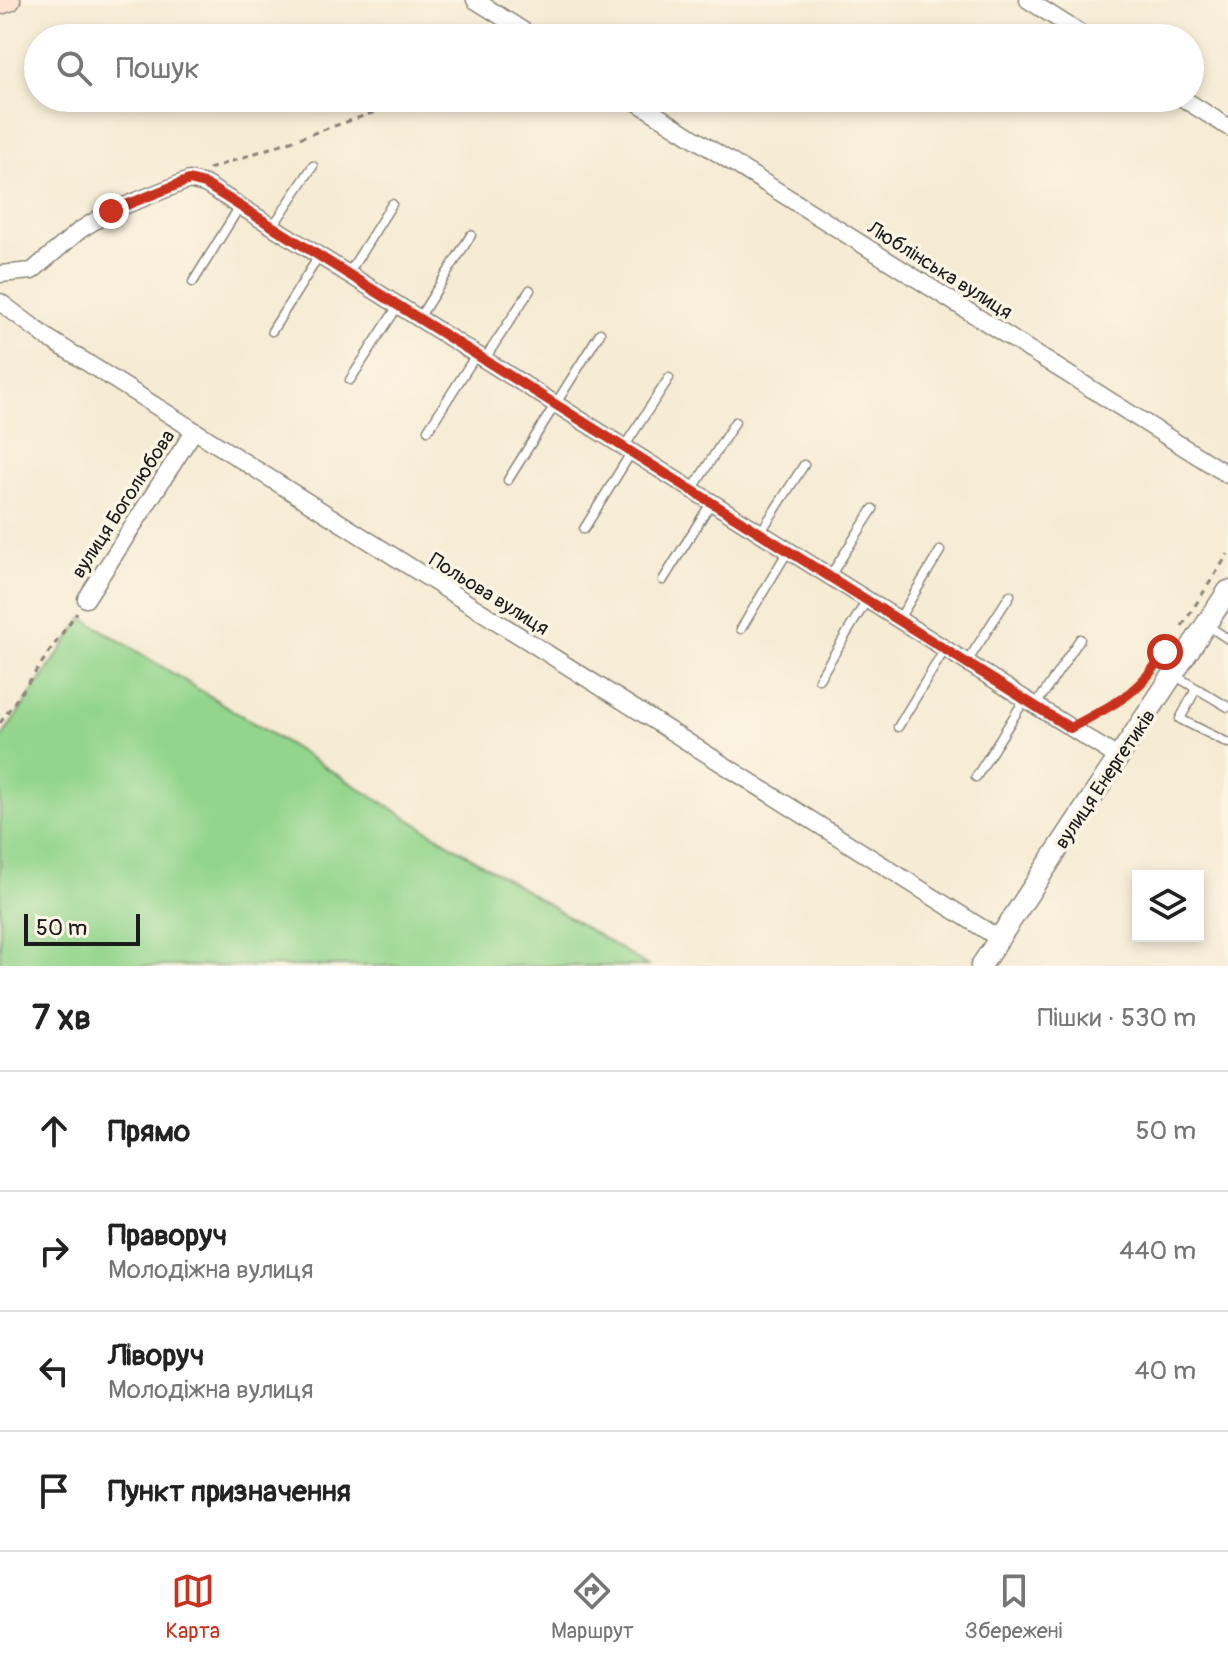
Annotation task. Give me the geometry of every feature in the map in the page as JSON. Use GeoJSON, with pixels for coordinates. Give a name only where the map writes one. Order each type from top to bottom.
{"type":"FeatureCollection","features":[{"type":"Feature","properties":{"kind":"main road"},"geometry":{"type":"LineString","coordinates":[[0,3],[9,0]]}},
{"type":"Feature","properties":{"kind":"street"},"geometry":{"type":"LineString","coordinates":[[475,0],[513,24]]}},
{"type":"Feature","properties":{"kind":"street"},"geometry":{"type":"LineString","coordinates":[[1028,0],[1066,24]]}},
{"type":"Feature","properties":{"kind":"street","name":"Люблінська вулиця"},"geometry":{"type":"LineString","coordinates":[[652,112],[1228,475]]}},
{"type":"Feature","properties":{"kind":"street"},"geometry":{"type":"LineString","coordinates":[[1204,112],[1228,127]]}},
{"type":"Feature","properties":{"kind":"street"},"geometry":{"type":"LineString","coordinates":[[0,274],[32,271],[80,230],[111,211],[189,180],[205,184],[1119,758]]}},
{"type":"Feature","properties":{"kind":"street","name":"Польова вулиця"},"geometry":{"type":"LineString","coordinates":[[0,302],[48,338],[998,938]]}},
{"type":"Feature","properties":{"kind":"street","name":"вулиця Боголюбова"},"geometry":{"type":"LineString","coordinates":[[86,599],[194,431]]}},
{"type":"Feature","properties":{"kind":"street","name":"вулиця Енергетиків"},"geometry":{"type":"LineString","coordinates":[[981,966],[1228,591]]}},
{"type":"Feature","properties":{"kind":"lane"},"geometry":{"type":"LineString","coordinates":[[273,227],[313,166]]}},
{"type":"Feature","properties":{"kind":"lane"},"geometry":{"type":"LineString","coordinates":[[348,274],[392,204]]}},
{"type":"Feature","properties":{"kind":"lane"},"geometry":{"type":"LineString","coordinates":[[193,282],[240,206]]}},
{"type":"Feature","properties":{"kind":"lane"},"geometry":{"type":"LineString","coordinates":[[418,319],[471,235]]}},
{"type":"Feature","properties":{"kind":"lane"},"geometry":{"type":"LineString","coordinates":[[272,331],[319,256]]}},
{"type":"Feature","properties":{"kind":"lane"},"geometry":{"type":"LineString","coordinates":[[428,430],[530,290]]}},
{"type":"Feature","properties":{"kind":"lane"},"geometry":{"type":"LineString","coordinates":[[350,380],[398,306]]}},
{"type":"Feature","properties":{"kind":"lane"},"geometry":{"type":"LineString","coordinates":[[508,480],[600,333]]}},
{"type":"Feature","properties":{"kind":"lane"},"geometry":{"type":"LineString","coordinates":[[584,529],[669,378]]}},
{"type":"Feature","properties":{"kind":"lane"},"geometry":{"type":"LineString","coordinates":[[692,491],[735,422]]}},
{"type":"Feature","properties":{"kind":"lane"},"geometry":{"type":"LineString","coordinates":[[760,533],[804,465]]}},
{"type":"Feature","properties":{"kind":"lane"},"geometry":{"type":"LineString","coordinates":[[663,580],[711,503]]}},
{"type":"Feature","properties":{"kind":"lane"},"geometry":{"type":"LineString","coordinates":[[829,577],[873,509]]}},
{"type":"Feature","properties":{"kind":"lane"},"geometry":{"type":"LineString","coordinates":[[741,629],[788,551]]}},
{"type":"Feature","properties":{"kind":"lane"},"geometry":{"type":"LineString","coordinates":[[898,620],[940,551]]}},
{"type":"Feature","properties":{"kind":"lane"},"geometry":{"type":"LineString","coordinates":[[966,663],[1010,595]]}},
{"type":"Feature","properties":{"kind":"lane"},"geometry":{"type":"LineString","coordinates":[[819,679],[867,600]]}},
{"type":"Feature","properties":{"kind":"lane"},"geometry":{"type":"LineString","coordinates":[[1206,625],[1228,639]]}},
{"type":"Feature","properties":{"kind":"lane"},"geometry":{"type":"LineString","coordinates":[[976,777],[1080,639]]}},
{"type":"Feature","properties":{"kind":"lane"},"geometry":{"type":"LineString","coordinates":[[898,727],[945,649]]}},
{"type":"Feature","properties":{"kind":"lane"},"geometry":{"type":"LineString","coordinates":[[1173,675],[1195,691],[1228,707]]}},
{"type":"Feature","properties":{"kind":"lane"},"geometry":{"type":"LineString","coordinates":[[1195,691],[1180,719],[1228,743]]}},
{"type":"Feature","properties":{"kind":"path"},"geometry":{"type":"LineString","coordinates":[[205,184],[210,166],[379,112]]}},
{"type":"Feature","properties":{"kind":"path"},"geometry":{"type":"LineString","coordinates":[[1174,639],[1228,554]]}},
{"type":"Feature","properties":{"kind":"path"},"geometry":{"type":"LineString","coordinates":[[0,723],[86,599]]}},
{"type":"Feature","properties":{"kind":"path"},"geometry":{"type":"LineString","coordinates":[[1070,728],[1118,702],[1146,683],[1152,673]]}},
{"type":"Feature","properties":{"kind":"green space"},"geometry":{"type":"Polygon","coordinates":[[[83,618],[648,966],[0,966],[0,740],[83,618]]]}},
{"type":"Feature","properties":{"kind":"route"},"geometry":{"type":"LineString","coordinates":[[111,211],[189,180],[205,184],[1070,728],[1146,683],[1165,652]]}}]}
